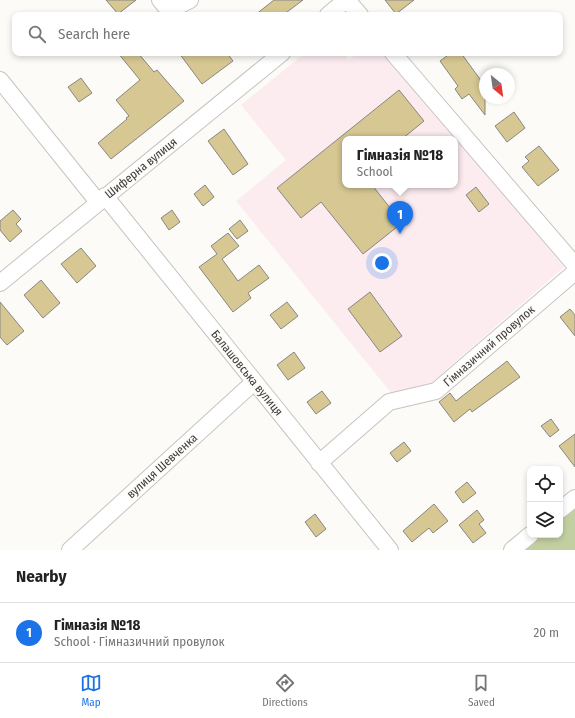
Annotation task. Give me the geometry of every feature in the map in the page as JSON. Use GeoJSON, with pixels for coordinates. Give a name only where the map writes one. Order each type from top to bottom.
{"type":"FeatureCollection","features":[{"type":"Feature","properties":{"kind":"street"},"geometry":{"type":"LineString","coordinates":[[160,0],[165,6],[174,8],[190,0]]}},
{"type":"Feature","properties":{"kind":"street"},"geometry":{"type":"LineString","coordinates":[[332,12],[347,0],[357,12]]}},
{"type":"Feature","properties":{"kind":"street","name":"Шиферна вулиця"},"geometry":{"type":"LineString","coordinates":[[0,283],[101,199],[278,56]]}},
{"type":"Feature","properties":{"kind":"street"},"geometry":{"type":"LineString","coordinates":[[396,56],[575,265]]}},
{"type":"Feature","properties":{"kind":"street","name":"Балашовська вулиця"},"geometry":{"type":"LineString","coordinates":[[0,80],[254,382],[390,550]]}},
{"type":"Feature","properties":{"kind":"street","name":"Гімназичний провулок"},"geometry":{"type":"LineString","coordinates":[[319,463],[389,402],[436,392],[575,272]]}},
{"type":"Feature","properties":{"kind":"street","name":"вулиця Шевченка"},"geometry":{"type":"LineString","coordinates":[[70,550],[254,382]]}},
{"type":"Feature","properties":{"kind":"street"},"geometry":{"type":"LineString","coordinates":[[563,508],[575,498]]}},
{"type":"Feature","properties":{"kind":"street"},"geometry":{"type":"LineString","coordinates":[[512,550],[527,538]]}},
{"type":"Feature","properties":{"kind":"shaded area"},"geometry":{"type":"Polygon","coordinates":[[[301,56],[346,56],[349,60],[354,56],[388,56],[455,136],[342,136],[342,188],[458,188],[458,140],[564,267],[431,383],[392,394],[236,201],[286,160],[241,105],[301,56]]]}},
{"type":"Feature","properties":{"kind":"green space"},"geometry":{"type":"Polygon","coordinates":[[[575,498],[575,550],[512,550],[527,538],[563,538],[563,508],[575,498]]]}},
{"type":"Feature","properties":{"kind":"building"},"geometry":{"type":"Polygon","coordinates":[[[106,0],[136,0],[121,12],[116,12],[106,0]]]}},
{"type":"Feature","properties":{"kind":"building"},"geometry":{"type":"Polygon","coordinates":[[[274,0],[303,0],[287,12],[259,12],[274,0]]]}},
{"type":"Feature","properties":{"kind":"building"},"geometry":{"type":"Polygon","coordinates":[[[385,0],[414,0],[399,12],[394,12],[385,0]]]}},
{"type":"Feature","properties":{"kind":"building"},"geometry":{"type":"Polygon","coordinates":[[[120,56],[141,56],[154,72],[157,70],[184,101],[111,159],[98,143],[129,116],[116,100],[140,80],[120,56]]]}},
{"type":"Feature","properties":{"kind":"building"},"geometry":{"type":"Polygon","coordinates":[[[181,56],[229,56],[233,61],[202,84],[181,56]]]}},
{"type":"Feature","properties":{"kind":"building"},"geometry":{"type":"Polygon","coordinates":[[[447,56],[463,56],[479,78],[479,104],[485,104],[485,115],[469,94],[462,99],[455,89],[458,86],[440,61],[447,56]]]}},
{"type":"Feature","properties":{"kind":"building"},"geometry":{"type":"Polygon","coordinates":[[[81,78],[92,93],[79,102],[68,87],[81,78]]]}},
{"type":"Feature","properties":{"kind":"building"},"geometry":{"type":"Polygon","coordinates":[[[399,90],[424,121],[406,136],[342,136],[342,188],[374,188],[402,223],[363,254],[321,202],[301,218],[277,188],[399,90]]]}},
{"type":"Feature","properties":{"kind":"building"},"geometry":{"type":"Polygon","coordinates":[[[514,112],[525,128],[507,142],[495,126],[514,112]]]}},
{"type":"Feature","properties":{"kind":"building"},"geometry":{"type":"Polygon","coordinates":[[[224,129],[248,164],[233,175],[208,141],[224,129]]]}},
{"type":"Feature","properties":{"kind":"building"},"geometry":{"type":"Polygon","coordinates":[[[539,146],[559,170],[538,186],[522,167],[529,161],[525,157],[539,146]]]}},
{"type":"Feature","properties":{"kind":"building"},"geometry":{"type":"Polygon","coordinates":[[[205,185],[214,197],[203,206],[194,194],[205,185]]]}},
{"type":"Feature","properties":{"kind":"building"},"geometry":{"type":"Polygon","coordinates":[[[476,187],[489,204],[479,212],[466,195],[476,187]]]}},
{"type":"Feature","properties":{"kind":"building"},"geometry":{"type":"Polygon","coordinates":[[[13,210],[21,219],[16,224],[22,231],[10,242],[0,230],[0,221],[13,210]]]}},
{"type":"Feature","properties":{"kind":"building"},"geometry":{"type":"Polygon","coordinates":[[[172,210],[180,222],[169,230],[161,218],[172,210]]]}},
{"type":"Feature","properties":{"kind":"building"},"geometry":{"type":"Polygon","coordinates":[[[240,220],[248,231],[237,239],[229,229],[240,220]]]}},
{"type":"Feature","properties":{"kind":"building"},"geometry":{"type":"Polygon","coordinates":[[[228,233],[239,246],[222,259],[238,281],[259,265],[269,278],[248,293],[251,298],[233,312],[199,267],[217,254],[211,246],[228,233]]]}},
{"type":"Feature","properties":{"kind":"building"},"geometry":{"type":"Polygon","coordinates":[[[81,248],[96,266],[77,283],[61,264],[81,248]]]}},
{"type":"Feature","properties":{"kind":"building"},"geometry":{"type":"Polygon","coordinates":[[[41,280],[60,303],[43,318],[24,295],[41,280]]]}},
{"type":"Feature","properties":{"kind":"building"},"geometry":{"type":"Polygon","coordinates":[[[370,292],[402,336],[380,352],[348,309],[370,292]]]}},
{"type":"Feature","properties":{"kind":"building"},"geometry":{"type":"Polygon","coordinates":[[[0,302],[24,331],[7,345],[0,337],[0,302]]]}},
{"type":"Feature","properties":{"kind":"building"},"geometry":{"type":"Polygon","coordinates":[[[287,302],[298,316],[281,329],[270,315],[287,302]]]}},
{"type":"Feature","properties":{"kind":"building"},"geometry":{"type":"Polygon","coordinates":[[[570,309],[575,315],[575,336],[560,317],[570,309]]]}},
{"type":"Feature","properties":{"kind":"building"},"geometry":{"type":"Polygon","coordinates":[[[294,352],[305,368],[288,380],[277,365],[294,352]]]}},
{"type":"Feature","properties":{"kind":"building"},"geometry":{"type":"Polygon","coordinates":[[[507,361],[520,377],[472,412],[470,409],[454,422],[439,402],[450,393],[456,401],[507,361]]]}},
{"type":"Feature","properties":{"kind":"building"},"geometry":{"type":"Polygon","coordinates":[[[322,391],[331,403],[316,414],[307,402],[322,391]]]}},
{"type":"Feature","properties":{"kind":"building"},"geometry":{"type":"Polygon","coordinates":[[[551,419],[559,430],[550,437],[541,426],[551,419]]]}},
{"type":"Feature","properties":{"kind":"building"},"geometry":{"type":"Polygon","coordinates":[[[575,434],[575,467],[559,446],[575,434]]]}},
{"type":"Feature","properties":{"kind":"building"},"geometry":{"type":"Polygon","coordinates":[[[404,442],[411,451],[397,462],[390,453],[404,442]]]}},
{"type":"Feature","properties":{"kind":"building"},"geometry":{"type":"Polygon","coordinates":[[[467,482],[476,493],[463,503],[455,492],[467,482]]]}},
{"type":"Feature","properties":{"kind":"building"},"geometry":{"type":"Polygon","coordinates":[[[434,504],[448,521],[433,533],[429,528],[412,542],[403,531],[434,504]]]}},
{"type":"Feature","properties":{"kind":"building"},"geometry":{"type":"Polygon","coordinates":[[[477,510],[484,520],[479,524],[486,533],[473,543],[459,525],[477,510]]]}},
{"type":"Feature","properties":{"kind":"building"},"geometry":{"type":"Polygon","coordinates":[[[315,514],[326,529],[316,537],[305,522],[315,514]]]}},
{"type":"Feature","properties":{"kind":"place","name":"Гімназія №18"},"geometry":{"type":"Point","coordinates":[400,234]}}]}
